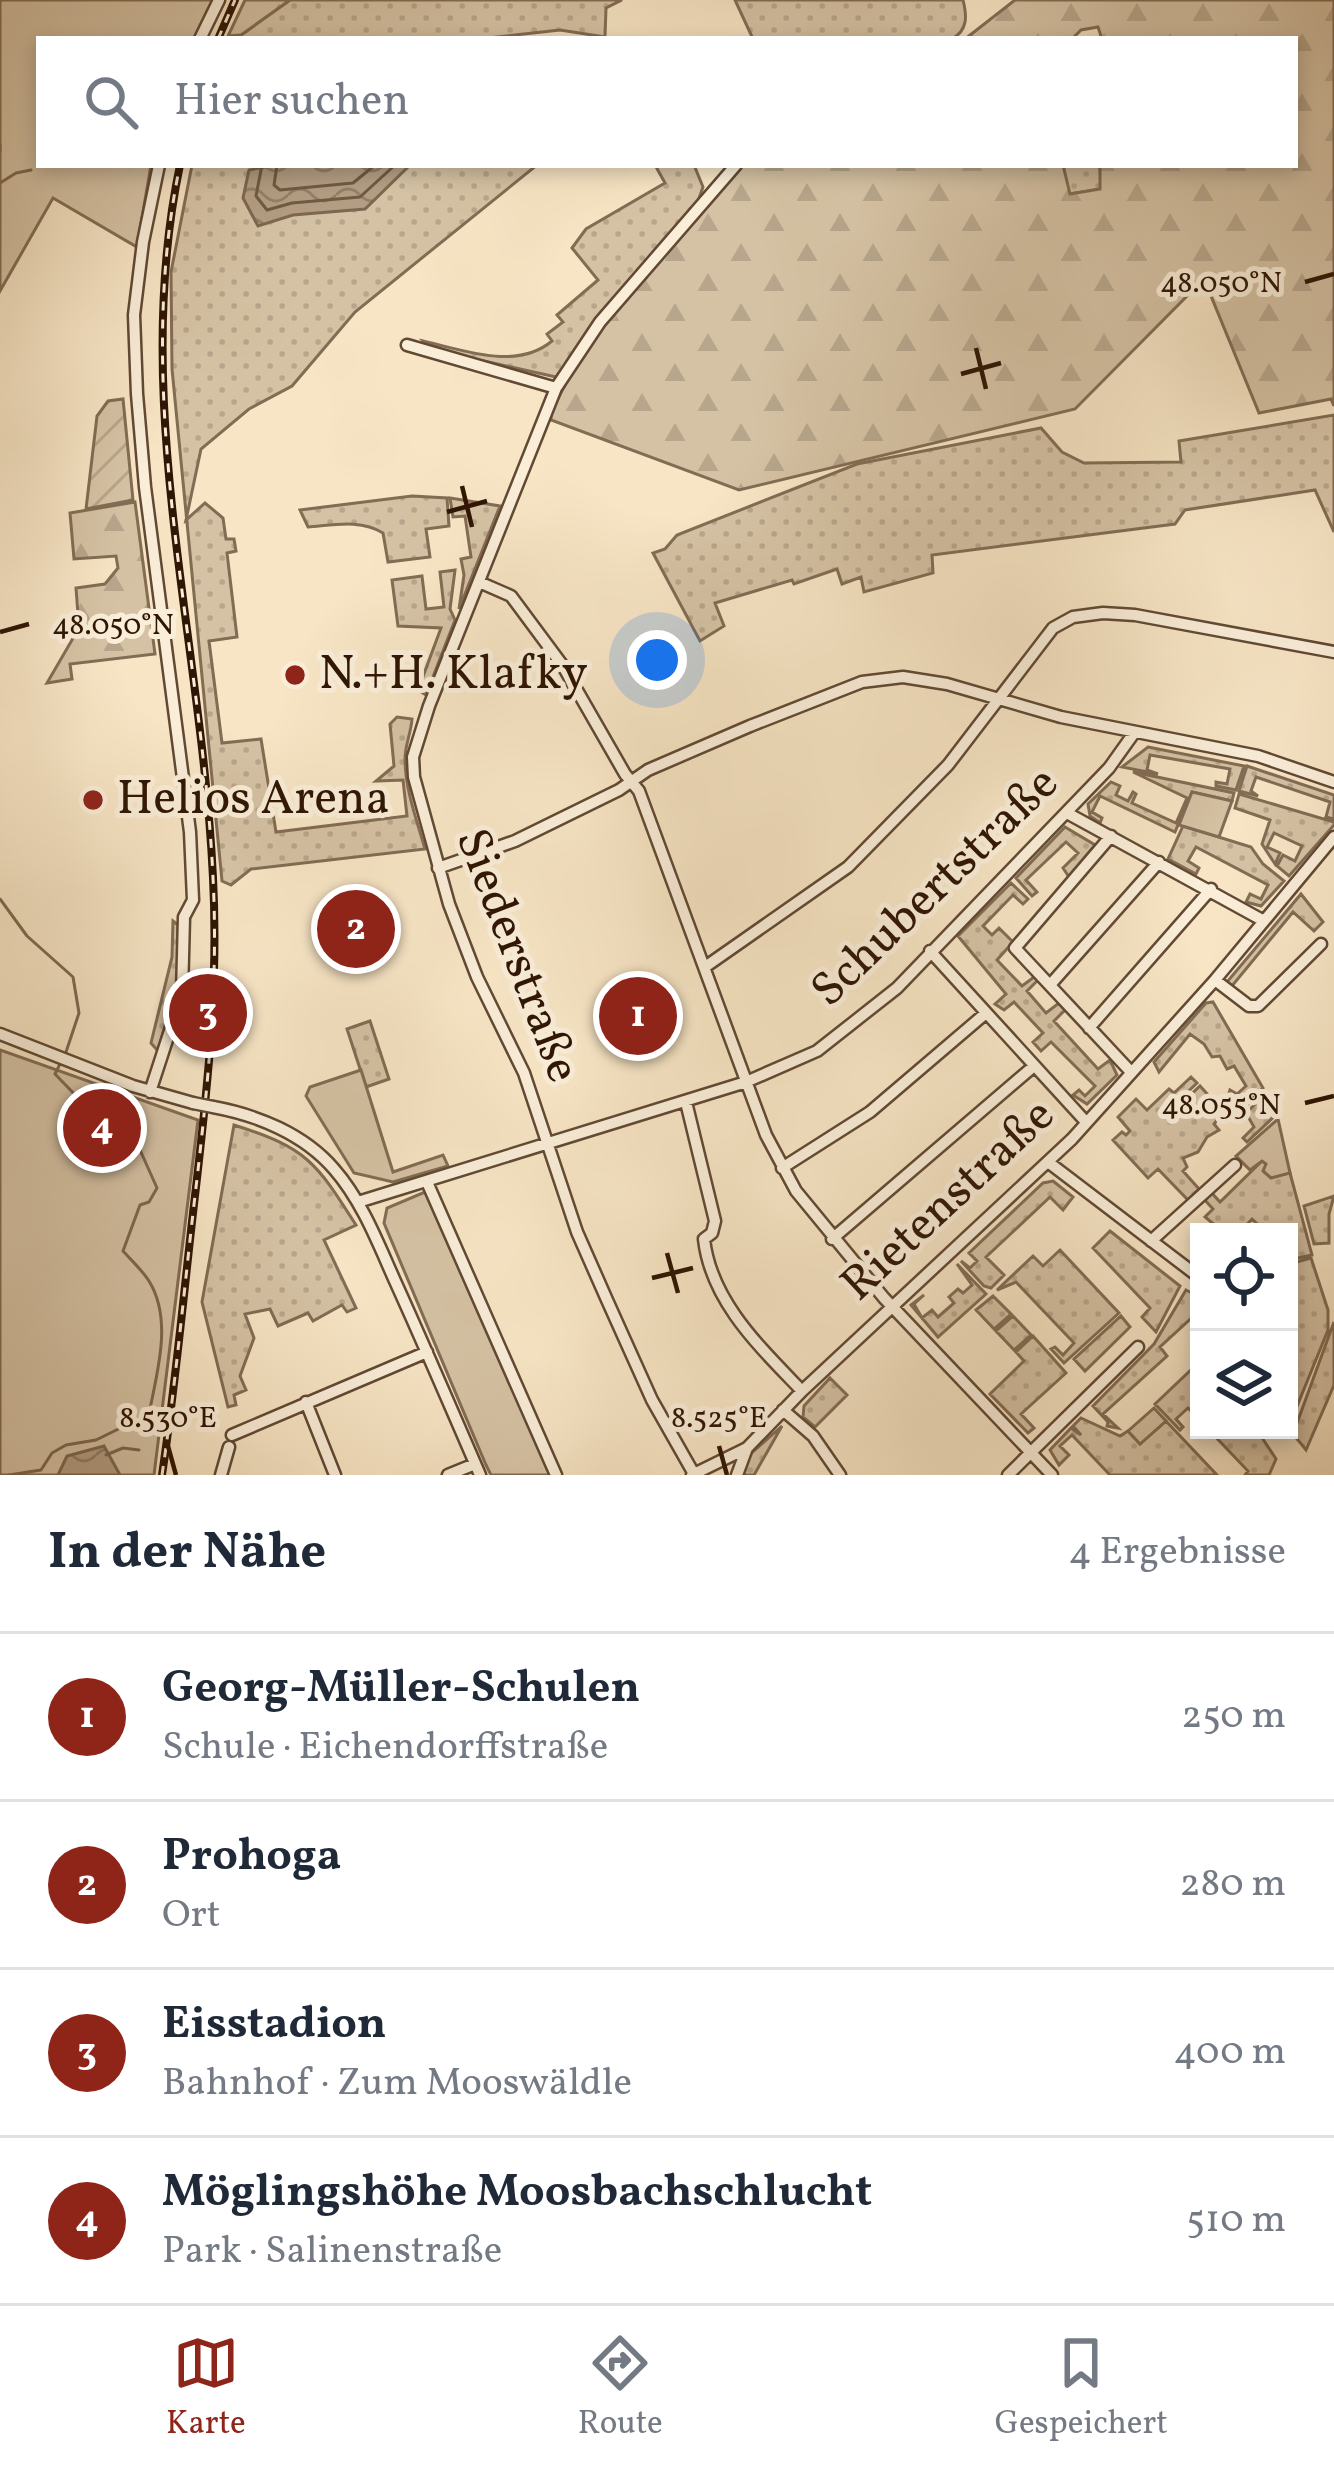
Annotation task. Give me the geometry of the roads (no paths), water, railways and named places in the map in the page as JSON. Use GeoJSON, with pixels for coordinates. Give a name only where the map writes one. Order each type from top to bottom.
{"type":"FeatureCollection","features":[{"type":"Feature","properties":{"kind":"street"},"geometry":{"type":"LineString","coordinates":[[201,36],[219,0]]}},
{"type":"Feature","properties":{"kind":"street"},"geometry":{"type":"LineString","coordinates":[[150,1092],[182,994],[184,917],[194,900],[190,832],[137,394],[134,315],[158,168]]}},
{"type":"Feature","properties":{"kind":"street","name":"Siederstraße"},"geometry":{"type":"LineString","coordinates":[[693,1475],[652,1400],[607,1300],[578,1232],[524,1073],[463,944],[418,794],[413,757],[556,388],[600,322],[733,168]]}},
{"type":"Feature","properties":{"kind":"street"},"geometry":{"type":"LineString","coordinates":[[407,345],[556,388]]}},
{"type":"Feature","properties":{"kind":"street"},"geometry":{"type":"LineString","coordinates":[[479,582],[511,596],[562,666],[639,791],[782,1168],[832,1239],[890,1305],[1052,1475]]}},
{"type":"Feature","properties":{"kind":"street"},"geometry":{"type":"LineString","coordinates":[[705,968],[848,867],[948,764],[1052,628],[1073,616],[1136,615],[1334,652]]}},
{"type":"Feature","properties":{"kind":"street"},"geometry":{"type":"LineString","coordinates":[[438,868],[515,841],[736,732],[862,682],[902,677],[947,684],[999,702],[1135,733],[1250,754],[1334,782]]}},
{"type":"Feature","properties":{"kind":"street","name":"Schubertstraße"},"geometry":{"type":"LineString","coordinates":[[358,1202],[686,1102],[817,1051],[897,988],[1109,768],[1135,733]]}},
{"type":"Feature","properties":{"kind":"street"},"geometry":{"type":"LineString","coordinates":[[1067,813],[1264,921]]}},
{"type":"Feature","properties":{"kind":"street"},"geometry":{"type":"LineString","coordinates":[[1111,836],[1015,948],[1131,1072]]}},
{"type":"Feature","properties":{"kind":"street","name":"Rietenstraße"},"geometry":{"type":"LineString","coordinates":[[737,1475],[747,1448],[783,1410],[1086,1122],[1334,837]]}},
{"type":"Feature","properties":{"kind":"street"},"geometry":{"type":"LineString","coordinates":[[1049,985],[1159,862]]}},
{"type":"Feature","properties":{"kind":"street"},"geometry":{"type":"LineString","coordinates":[[1089,1028],[1210,889]]}},
{"type":"Feature","properties":{"kind":"street"},"geometry":{"type":"LineString","coordinates":[[1214,980],[1249,1006],[1258,1006],[1321,944]]}},
{"type":"Feature","properties":{"kind":"street"},"geometry":{"type":"LineString","coordinates":[[930,951],[1086,1122]]}},
{"type":"Feature","properties":{"kind":"street"},"geometry":{"type":"LineString","coordinates":[[782,1168],[869,1112],[986,1013]]}},
{"type":"Feature","properties":{"kind":"street"},"geometry":{"type":"LineString","coordinates":[[0,1034],[150,1092],[247,1114],[311,1148],[332,1165],[358,1202],[478,1470],[448,1475]]}},
{"type":"Feature","properties":{"kind":"street"},"geometry":{"type":"LineString","coordinates":[[832,1239],[1034,1066]]}},
{"type":"Feature","properties":{"kind":"street"},"geometry":{"type":"LineString","coordinates":[[686,1102],[715,1221],[712,1233],[704,1239],[711,1269],[735,1317],[802,1391]]}},
{"type":"Feature","properties":{"kind":"street"},"geometry":{"type":"LineString","coordinates":[[1048,1162],[1190,1270]]}},
{"type":"Feature","properties":{"kind":"street"},"geometry":{"type":"LineString","coordinates":[[1151,1241],[1235,1165]]}},
{"type":"Feature","properties":{"kind":"street"},"geometry":{"type":"LineString","coordinates":[[427,1182],[556,1475]]}},
{"type":"Feature","properties":{"kind":"street"},"geometry":{"type":"LineString","coordinates":[[1008,1475],[1138,1347]]}},
{"type":"Feature","properties":{"kind":"street"},"geometry":{"type":"LineString","coordinates":[[221,1475],[231,1441],[306,1402],[427,1352]]}},
{"type":"Feature","properties":{"kind":"street"},"geometry":{"type":"LineString","coordinates":[[306,1402],[335,1475]]}},
{"type":"Feature","properties":{"kind":"street"},"geometry":{"type":"LineString","coordinates":[[783,1410],[813,1436],[840,1475]]}},
{"type":"Feature","properties":{"kind":"street"},"geometry":{"type":"LineString","coordinates":[[693,1475],[747,1448]]}},
{"type":"Feature","properties":{"kind":"water"},"geometry":{"type":"Polygon","coordinates":[[[407,168],[365,209],[293,215],[258,226],[243,198],[249,170],[407,168]]]}},
{"type":"Feature","properties":{"kind":"water"},"geometry":{"type":"Polygon","coordinates":[[[104,1446],[120,1475],[58,1475],[67,1456],[104,1446]]]}},
{"type":"Feature","properties":{"kind":"waterway"},"geometry":{"type":"LineString","coordinates":[[0,145],[0,151]]}},
{"type":"Feature","properties":{"kind":"waterway"},"geometry":{"type":"LineString","coordinates":[[0,183],[31,170]]}},
{"type":"Feature","properties":{"kind":"waterway"},"geometry":{"type":"LineString","coordinates":[[0,899],[27,936],[73,977],[79,1013],[65,1055]]}},
{"type":"Feature","properties":{"kind":"waterway"},"geometry":{"type":"LineString","coordinates":[[9,1475],[41,1470],[52,1453],[66,1445],[96,1440],[149,1414],[159,1364],[162,1329],[156,1296],[123,1251],[140,1205],[149,1202],[157,1188],[136,1141],[106,1127],[55,1074],[60,1064]]}},
{"type":"Feature","properties":{"kind":"waterway"},"geometry":{"type":"LineString","coordinates":[[106,1455],[123,1448],[139,1450]]}},
{"type":"Feature","properties":{"kind":"railway"},"geometry":{"type":"LineString","coordinates":[[219,36],[235,0]]}},
{"type":"Feature","properties":{"kind":"railway"},"geometry":{"type":"LineString","coordinates":[[162,1475],[202,1130],[214,962],[206,789],[166,432],[167,254],[180,168]]}},
{"type":"Feature","properties":{"kind":"place","name":"N.+H. Klafky"},"geometry":{"type":"Point","coordinates":[295,675]}},
{"type":"Feature","properties":{"kind":"place","name":"Helios Arena"},"geometry":{"type":"Point","coordinates":[93,800]}},
{"type":"Feature","properties":{"kind":"place","name":"Prohoga"},"geometry":{"type":"Point","coordinates":[356,929]}},
{"type":"Feature","properties":{"kind":"place","name":"Eisstadion"},"geometry":{"type":"Point","coordinates":[208,1013]}},
{"type":"Feature","properties":{"kind":"place","name":"Georg-Müller-Schulen"},"geometry":{"type":"Point","coordinates":[638,1016]}},
{"type":"Feature","properties":{"kind":"place","name":"Möglingshöhe Moosbachschlucht"},"geometry":{"type":"Point","coordinates":[102,1128]}}]}
